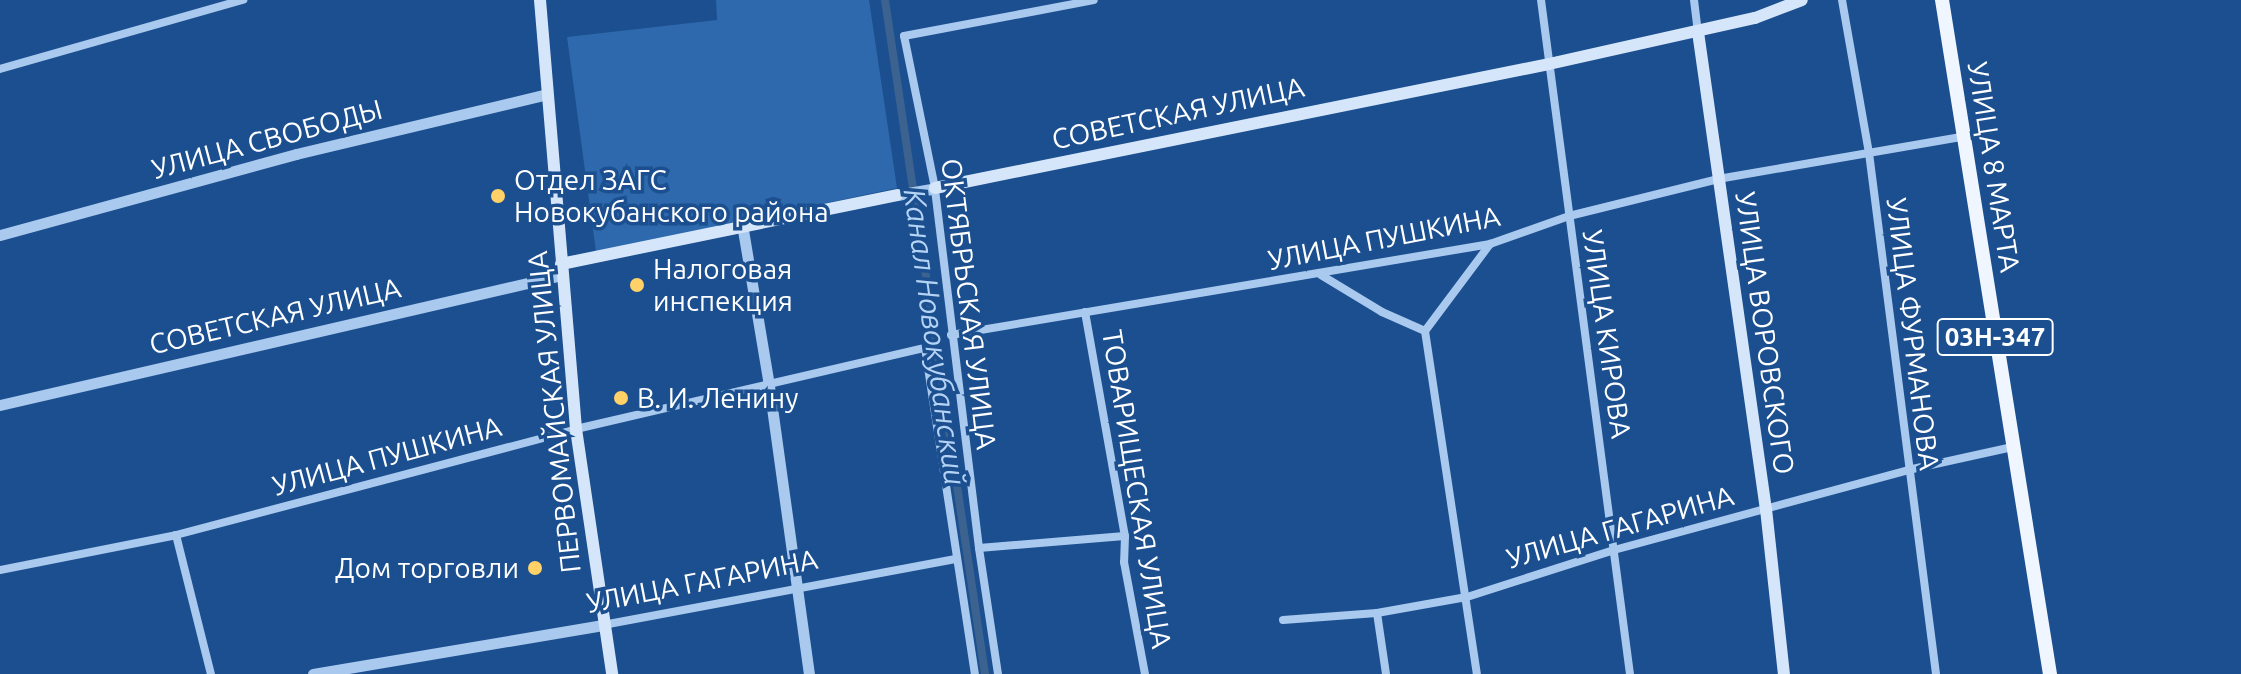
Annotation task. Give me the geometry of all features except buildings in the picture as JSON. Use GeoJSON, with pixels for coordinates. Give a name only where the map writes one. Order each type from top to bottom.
{"type":"FeatureCollection","features":[{"type":"Feature","properties":{"kind":"main road","name":"ПЕРВОМАЙСКАЯ УЛИЦА"},"geometry":{"type":"LineString","coordinates":[[540,0],[576,429],[612,674]]}},
{"type":"Feature","properties":{"kind":"main road","name":"СОВЕТСКАЯ УЛИЦА"},"geometry":{"type":"LineString","coordinates":[[935,188],[1698,32],[1755,18],[1802,0]]}},
{"type":"Feature","properties":{"kind":"main road","name":"УЛИЦА 8 МАРТА"},"geometry":{"type":"LineString","coordinates":[[1942,0],[2050,674]]}},
{"type":"Feature","properties":{"kind":"main road","name":"УЛИЦА ВОРОВСКОГО"},"geometry":{"type":"LineString","coordinates":[[1698,32],[1766,509],[1784,674]]}},
{"type":"Feature","properties":{"kind":"main road","name":"СОВЕТСКАЯ УЛИЦА"},"geometry":{"type":"LineString","coordinates":[[561,270],[742,224],[897,195]]}},
{"type":"Feature","properties":{"kind":"street"},"geometry":{"type":"LineString","coordinates":[[0,69],[243,0]]}},
{"type":"Feature","properties":{"kind":"street","name":"ОКТЯБРЬСКАЯ УЛИЦА"},"geometry":{"type":"LineString","coordinates":[[998,674],[951,335],[935,188],[904,36],[1094,0]]}},
{"type":"Feature","properties":{"kind":"street","name":"УЛИЦА КИРОВА"},"geometry":{"type":"LineString","coordinates":[[1541,0],[1630,674]]}},
{"type":"Feature","properties":{"kind":"street","name":"УЛИЦА ВОРОВСКОГО"},"geometry":{"type":"LineString","coordinates":[[1694,0],[1698,32]]}},
{"type":"Feature","properties":{"kind":"street","name":"УЛИЦА ФУРМАНОВА"},"geometry":{"type":"LineString","coordinates":[[1842,0],[1869,153],[1936,674]]}},
{"type":"Feature","properties":{"kind":"street","name":"УЛИЦА СВОБОДЫ"},"geometry":{"type":"LineString","coordinates":[[0,235],[296,154],[547,94]]}},
{"type":"Feature","properties":{"kind":"street","name":"УЛИЦА ПУШКИНА"},"geometry":{"type":"LineString","coordinates":[[951,335],[1321,275],[1490,244],[1569,216],[1718,179],[1962,137]]}},
{"type":"Feature","properties":{"kind":"street","name":"СОВЕТСКАЯ УЛИЦА"},"geometry":{"type":"LineString","coordinates":[[897,195],[935,188]]}},
{"type":"Feature","properties":{"kind":"street"},"geometry":{"type":"LineString","coordinates":[[742,224],[769,386],[809,674]]}},
{"type":"Feature","properties":{"kind":"street"},"geometry":{"type":"LineString","coordinates":[[1477,674],[1425,331],[1490,244]]}},
{"type":"Feature","properties":{"kind":"street","name":"СОВЕТСКАЯ УЛИЦА"},"geometry":{"type":"LineString","coordinates":[[0,405],[561,270]]}},
{"type":"Feature","properties":{"kind":"street"},"geometry":{"type":"LineString","coordinates":[[1321,275],[1382,312],[1425,331]]}},
{"type":"Feature","properties":{"kind":"street","name":"ТОВАРИЩЕСКАЯ УЛИЦА"},"geometry":{"type":"LineString","coordinates":[[1085,312],[1125,536],[1124,562],[1145,674]]}},
{"type":"Feature","properties":{"kind":"street","name":"ОКТЯБРЬСКАЯ УЛИЦА"},"geometry":{"type":"LineString","coordinates":[[925,348],[975,674]]}},
{"type":"Feature","properties":{"kind":"street","name":"УЛИЦА ПУШКИНА"},"geometry":{"type":"LineString","coordinates":[[0,570],[176,535],[576,429],[925,348]]}},
{"type":"Feature","properties":{"kind":"street","name":"УЛИЦА ГАГАРИНА"},"geometry":{"type":"LineString","coordinates":[[1283,620],[1377,613],[1467,597],[1614,550],[1908,470],[2013,447]]}},
{"type":"Feature","properties":{"kind":"street"},"geometry":{"type":"LineString","coordinates":[[176,535],[211,674]]}},
{"type":"Feature","properties":{"kind":"street"},"geometry":{"type":"LineString","coordinates":[[979,548],[1125,536]]}},
{"type":"Feature","properties":{"kind":"street","name":"УЛИЦА ГАГАРИНА"},"geometry":{"type":"LineString","coordinates":[[313,674],[603,625],[957,559]]}},
{"type":"Feature","properties":{"kind":"street"},"geometry":{"type":"LineString","coordinates":[[1377,613],[1386,674]]}},
{"type":"Feature","properties":{"kind":"shaded area"},"geometry":{"type":"Polygon","coordinates":[[[716,0],[869,0],[897,188],[596,252],[567,37],[717,20],[716,0]]]}},
{"type":"Feature","properties":{"kind":"waterway","name":"Канал Новокубанский"},"geometry":{"type":"LineString","coordinates":[[885,0],[985,674]]}},
{"type":"Feature","properties":{"kind":"place","name":"Отдел ЗАГС Новокубанского района"},"geometry":{"type":"Point","coordinates":[498,196]}},
{"type":"Feature","properties":{"kind":"place","name":"Налоговая инспекция"},"geometry":{"type":"Point","coordinates":[637,285]}},
{"type":"Feature","properties":{"kind":"place","name":"В. И. Ленину"},"geometry":{"type":"Point","coordinates":[621,398]}},
{"type":"Feature","properties":{"kind":"place","name":"Дом торговли"},"geometry":{"type":"Point","coordinates":[535,568]}}]}
